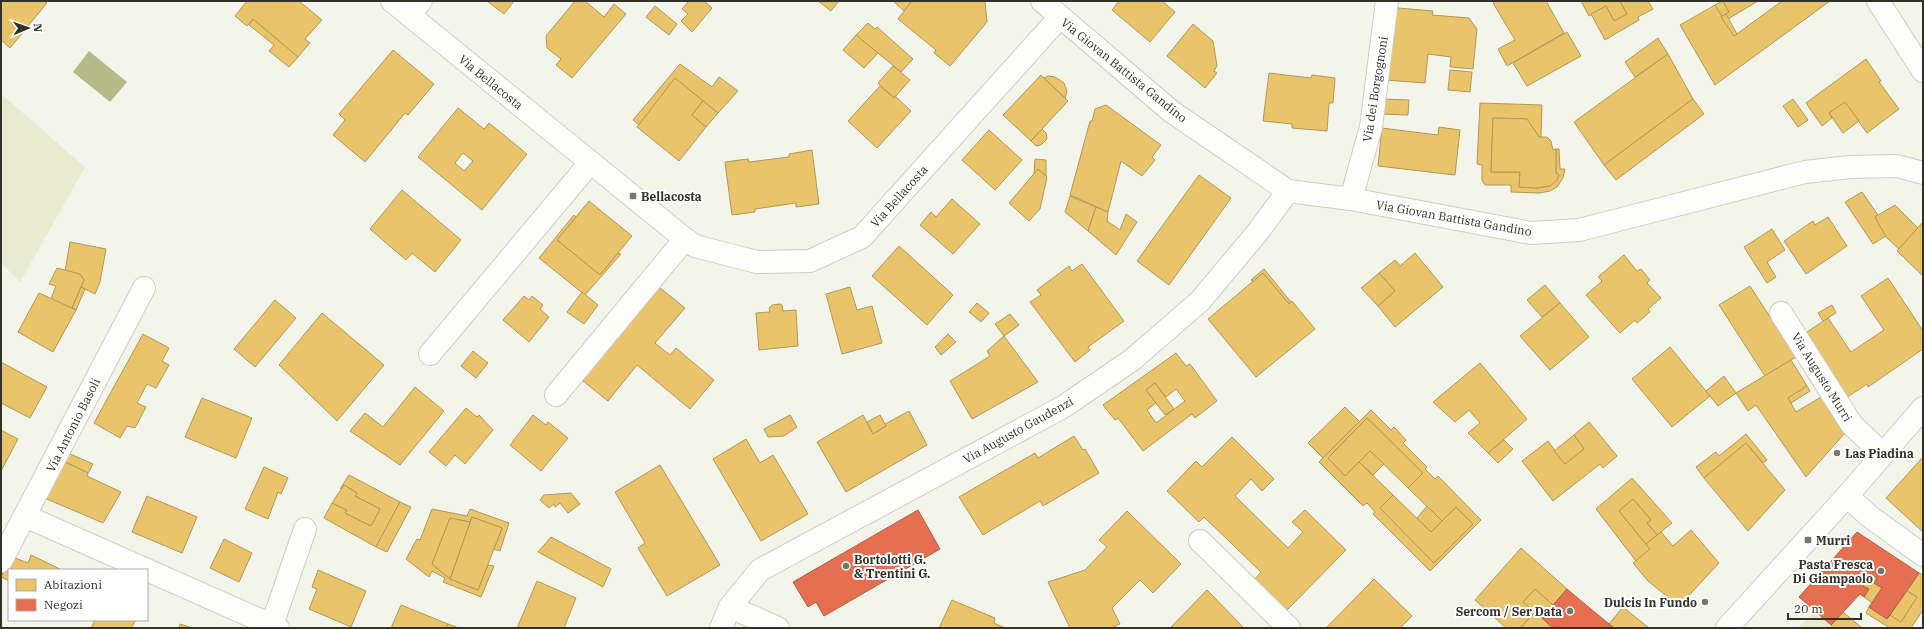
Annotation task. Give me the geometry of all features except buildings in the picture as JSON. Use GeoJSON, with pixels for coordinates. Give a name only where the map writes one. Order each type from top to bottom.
{"type":"FeatureCollection","features":[{"type":"Feature","properties":{"kind":"street","name":"Via Bellacosta"},"geometry":{"type":"LineString","coordinates":[[392,1],[415,8],[590,163],[685,239],[695,246],[757,262],[810,261],[862,237],[1060,17]]}},
{"type":"Feature","properties":{"kind":"street","name":"Via Giovan Battista Gandino"},"geometry":{"type":"LineString","coordinates":[[1042,1],[1172,112],[1288,191],[1351,200],[1531,233],[1579,230],[1805,172],[1850,167],[1897,166],[1923,173]]}},
{"type":"Feature","properties":{"kind":"street","name":"Via dei Borgognoni"},"geometry":{"type":"LineString","coordinates":[[1351,200],[1371,128],[1387,1]]}},
{"type":"Feature","properties":{"kind":"street"},"geometry":{"type":"LineString","coordinates":[[1878,1],[1923,71]]}},
{"type":"Feature","properties":{"kind":"street"},"geometry":{"type":"LineString","coordinates":[[430,354],[590,163]]}},
{"type":"Feature","properties":{"kind":"street","name":"Via Augusto Gaudenzi"},"geometry":{"type":"LineString","coordinates":[[720,628],[730,607],[760,570],[1063,407],[1132,360],[1200,301],[1257,233],[1288,191]]}},
{"type":"Feature","properties":{"kind":"street"},"geometry":{"type":"LineString","coordinates":[[556,395],[685,239]]}},
{"type":"Feature","properties":{"kind":"street","name":"Via Antonio Basoli"},"geometry":{"type":"LineString","coordinates":[[1,560],[144,288]]}},
{"type":"Feature","properties":{"kind":"street","name":"Via Augusto Murri"},"geometry":{"type":"LineString","coordinates":[[1781,313],[1852,425],[1883,454]]}},
{"type":"Feature","properties":{"kind":"street"},"geometry":{"type":"LineString","coordinates":[[1727,628],[1847,496],[1923,408]]}},
{"type":"Feature","properties":{"kind":"street"},"geometry":{"type":"LineString","coordinates":[[1847,496],[1869,516],[1923,555]]}},
{"type":"Feature","properties":{"kind":"street"},"geometry":{"type":"LineString","coordinates":[[25,516],[145,569]]}},
{"type":"Feature","properties":{"kind":"street"},"geometry":{"type":"LineString","coordinates":[[148,570],[274,627],[305,529]]}},
{"type":"Feature","properties":{"kind":"street"},"geometry":{"type":"LineString","coordinates":[[1200,541],[1289,628]]}},
{"type":"Feature","properties":{"kind":"street"},"geometry":{"type":"LineString","coordinates":[[730,607],[778,628]]}},
{"type":"Feature","properties":{"kind":"shaded area"},"geometry":{"type":"Polygon","coordinates":[[[89,51],[127,82],[110,102],[73,72],[89,51]]]}},
{"type":"Feature","properties":{"kind":"shaded area"},"geometry":{"type":"Polygon","coordinates":[[[1,94],[85,167],[20,282],[1,263],[1,94]]]}},
{"type":"Feature","properties":{"kind":"shaded area"},"geometry":{"type":"Polygon","coordinates":[[[1815,611],[1833,628],[1798,628],[1815,611]]]}},
{"type":"Feature","properties":{"kind":"place","name":"Bellacosta"},"geometry":{"type":"Point","coordinates":[633,196]}},
{"type":"Feature","properties":{"kind":"place","name":"Las Piadina"},"geometry":{"type":"Point","coordinates":[1837,453]}},
{"type":"Feature","properties":{"kind":"place","name":"Murri"},"geometry":{"type":"Point","coordinates":[1808,540]}},
{"type":"Feature","properties":{"kind":"place","name":"Bortolotti G. & Trentini G."},"geometry":{"type":"Point","coordinates":[846,566]}},
{"type":"Feature","properties":{"kind":"place","name":"Pasta Fresca Di Giampaolo"},"geometry":{"type":"Point","coordinates":[1881,571]}},
{"type":"Feature","properties":{"kind":"place","name":"Dulcis In Fundo"},"geometry":{"type":"Point","coordinates":[1705,602]}},
{"type":"Feature","properties":{"kind":"place","name":"Sercom / Ser Data"},"geometry":{"type":"Point","coordinates":[1570,611]}}]}
